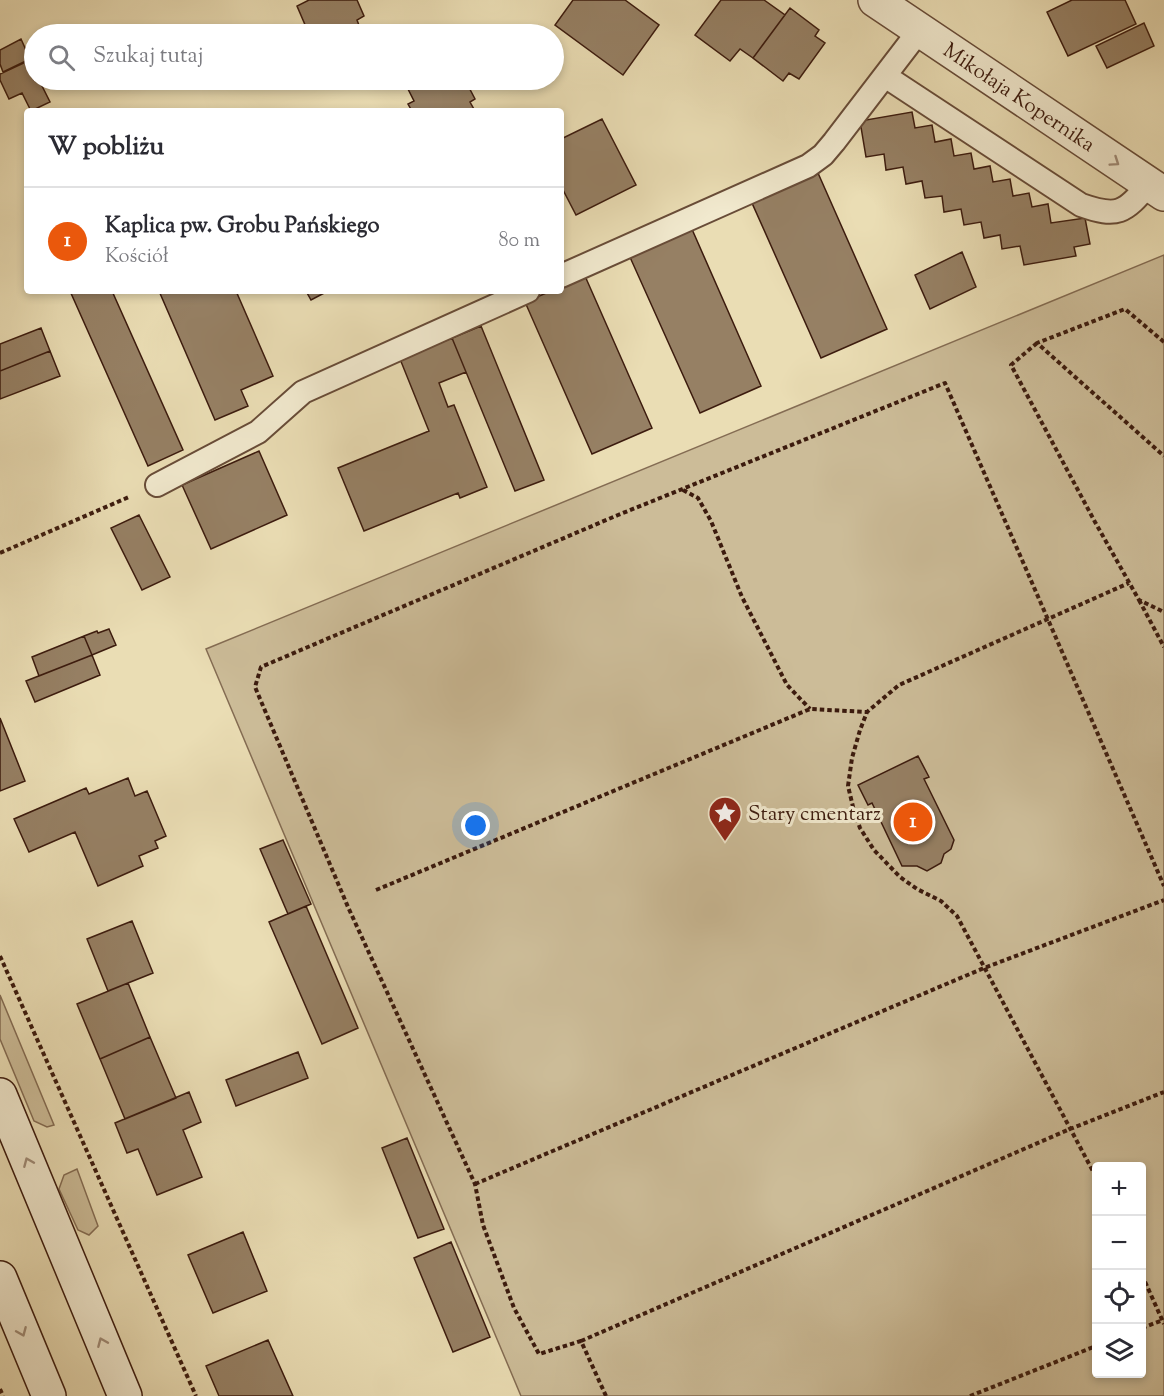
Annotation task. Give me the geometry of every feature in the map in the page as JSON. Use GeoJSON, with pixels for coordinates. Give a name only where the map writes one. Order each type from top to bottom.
{"type":"FeatureCollection","features":[{"type":"Feature","properties":{"kind":"main road","name":"Mikołaja Kopernika"},"geometry":{"type":"LineString","coordinates":[[875,0],[1157,189]]}},
{"type":"Feature","properties":{"kind":"main road"},"geometry":{"type":"LineString","coordinates":[[0,1095],[125,1396]]}},
{"type":"Feature","properties":{"kind":"main road"},"geometry":{"type":"LineString","coordinates":[[0,1278],[49,1396]]}},
{"type":"Feature","properties":{"kind":"lane"},"geometry":{"type":"LineString","coordinates":[[564,275],[808,166],[823,155],[834,142],[919,31]]}},
{"type":"Feature","properties":{"kind":"lane"},"geometry":{"type":"LineString","coordinates":[[885,76],[1081,206],[1101,212],[1116,211],[1128,207],[1157,189]]}},
{"type":"Feature","properties":{"kind":"lane"},"geometry":{"type":"LineString","coordinates":[[157,485],[258,432],[303,392],[521,294]]}},
{"type":"Feature","properties":{"kind":"path"},"geometry":{"type":"LineString","coordinates":[[1164,342],[1125,309],[1037,343],[1011,365],[1164,647]]}},
{"type":"Feature","properties":{"kind":"path"},"geometry":{"type":"LineString","coordinates":[[1037,343],[1164,456]]}},
{"type":"Feature","properties":{"kind":"path"},"geometry":{"type":"LineString","coordinates":[[1164,886],[945,384],[682,490],[261,667],[255,687],[348,907],[475,1184],[483,1226],[510,1298],[539,1354],[581,1341],[1070,1128],[1164,1092]]}},
{"type":"Feature","properties":{"kind":"path"},"geometry":{"type":"LineString","coordinates":[[0,553],[157,485]]}},
{"type":"Feature","properties":{"kind":"path"},"geometry":{"type":"LineString","coordinates":[[682,490],[698,498],[707,513],[742,597],[787,685],[810,709]]}},
{"type":"Feature","properties":{"kind":"path"},"geometry":{"type":"LineString","coordinates":[[1092,1169],[957,916],[941,901],[900,877],[874,850],[860,828],[848,786],[852,758],[867,712],[899,685],[1129,583]]}},
{"type":"Feature","properties":{"kind":"path"},"geometry":{"type":"LineString","coordinates":[[1139,600],[1164,612]]}},
{"type":"Feature","properties":{"kind":"path"},"geometry":{"type":"LineString","coordinates":[[376,890],[810,709],[867,712]]}},
{"type":"Feature","properties":{"kind":"path"},"geometry":{"type":"LineString","coordinates":[[475,1184],[984,968],[1164,900]]}},
{"type":"Feature","properties":{"kind":"path"},"geometry":{"type":"LineString","coordinates":[[0,956],[196,1396]]}},
{"type":"Feature","properties":{"kind":"path"},"geometry":{"type":"LineString","coordinates":[[1146,1284],[1163,1321],[1146,1327]]}},
{"type":"Feature","properties":{"kind":"path"},"geometry":{"type":"LineString","coordinates":[[581,1341],[606,1396]]}},
{"type":"Feature","properties":{"kind":"path"},"geometry":{"type":"LineString","coordinates":[[970,1396],[1092,1348]]}},
{"type":"Feature","properties":{"kind":"path"},"geometry":{"type":"LineString","coordinates":[[0,1389],[3,1396]]}},
{"type":"Feature","properties":{"kind":"shaded area","name":"Stary cmentarz"},"geometry":{"type":"Polygon","coordinates":[[[1164,255],[1164,1396],[521,1396],[206,649],[1164,255]]]}},
{"type":"Feature","properties":{"kind":"shaded area"},"geometry":{"type":"Polygon","coordinates":[[[0,995],[54,1125],[47,1127],[34,1121],[0,1039],[0,995]]]}},
{"type":"Feature","properties":{"kind":"shaded area"},"geometry":{"type":"Polygon","coordinates":[[[77,1169],[98,1226],[89,1235],[78,1230],[59,1189],[64,1175],[77,1169]]]}},
{"type":"Feature","properties":{"kind":"building"},"geometry":{"type":"Polygon","coordinates":[[[309,0],[357,0],[364,16],[357,20],[359,24],[305,24],[297,6],[309,0]]]}},
{"type":"Feature","properties":{"kind":"building"},"geometry":{"type":"Polygon","coordinates":[[[573,0],[625,0],[659,25],[623,75],[564,32],[564,24],[556,24],[573,0]]]}},
{"type":"Feature","properties":{"kind":"building"},"geometry":{"type":"Polygon","coordinates":[[[721,0],[764,0],[785,15],[753,58],[740,49],[730,61],[695,35],[721,0]]]}},
{"type":"Feature","properties":{"kind":"building"},"geometry":{"type":"Polygon","coordinates":[[[1072,0],[1125,0],[1136,24],[1068,56],[1047,12],[1072,0]]]}},
{"type":"Feature","properties":{"kind":"building"},"geometry":{"type":"Polygon","coordinates":[[[790,8],[819,30],[815,36],[825,43],[799,79],[789,73],[783,81],[753,58],[790,8]]]}},
{"type":"Feature","properties":{"kind":"building"},"geometry":{"type":"Polygon","coordinates":[[[1144,23],[1154,46],[1107,68],[1096,46],[1144,23]]]}},
{"type":"Feature","properties":{"kind":"building"},"geometry":{"type":"Polygon","coordinates":[[[21,39],[24,46],[24,62],[3,72],[0,64],[0,50],[21,39]]]}},
{"type":"Feature","properties":{"kind":"building"},"geometry":{"type":"Polygon","coordinates":[[[24,63],[24,90],[44,90],[50,102],[37,108],[30,108],[22,93],[9,99],[0,80],[0,74],[24,63]]]}},
{"type":"Feature","properties":{"kind":"building"},"geometry":{"type":"Polygon","coordinates":[[[408,90],[470,90],[475,99],[470,102],[473,108],[410,108],[408,104],[414,101],[408,90]]]}},
{"type":"Feature","properties":{"kind":"building"},"geometry":{"type":"Polygon","coordinates":[[[912,112],[915,128],[932,125],[935,142],[951,139],[954,156],[971,153],[974,169],[990,166],[993,182],[1010,179],[1013,196],[1029,193],[1032,207],[1048,204],[1051,223],[1085,218],[1090,244],[1074,247],[1076,256],[1024,265],[1020,246],[1002,249],[1000,235],[984,238],[981,222],[964,225],[961,209],[944,212],[942,196],[925,198],[922,181],[906,184],[903,167],[886,170],[884,154],[866,157],[860,121],[912,112]]]}},
{"type":"Feature","properties":{"kind":"building"},"geometry":{"type":"Polygon","coordinates":[[[602,119],[636,185],[576,215],[564,192],[564,138],[602,119]]]}},
{"type":"Feature","properties":{"kind":"building"},"geometry":{"type":"Polygon","coordinates":[[[818,173],[887,329],[821,358],[752,203],[818,173]]]}},
{"type":"Feature","properties":{"kind":"building"},"geometry":{"type":"Polygon","coordinates":[[[691,227],[761,386],[700,413],[629,255],[691,227]]]}},
{"type":"Feature","properties":{"kind":"building"},"geometry":{"type":"Polygon","coordinates":[[[962,252],[976,287],[930,309],[915,275],[962,252]]]}},
{"type":"Feature","properties":{"kind":"building"},"geometry":{"type":"Polygon","coordinates":[[[585,276],[652,428],[592,454],[525,302],[544,294],[564,294],[564,286],[585,276]]]}},
{"type":"Feature","properties":{"kind":"building"},"geometry":{"type":"Polygon","coordinates":[[[71,294],[113,294],[183,450],[148,466],[71,294]]]}},
{"type":"Feature","properties":{"kind":"building"},"geometry":{"type":"Polygon","coordinates":[[[160,294],[237,294],[273,376],[241,390],[248,406],[215,420],[160,294]]]}},
{"type":"Feature","properties":{"kind":"building"},"geometry":{"type":"Polygon","coordinates":[[[308,294],[322,294],[311,300],[308,294]]]}},
{"type":"Feature","properties":{"kind":"building"},"geometry":{"type":"Polygon","coordinates":[[[481,326],[544,480],[515,491],[452,338],[481,326]]]}},
{"type":"Feature","properties":{"kind":"building"},"geometry":{"type":"Polygon","coordinates":[[[41,328],[50,351],[0,371],[0,344],[41,328]]]}},
{"type":"Feature","properties":{"kind":"building"},"geometry":{"type":"Polygon","coordinates":[[[452,338],[466,372],[439,383],[448,407],[454,405],[487,487],[460,498],[458,493],[364,531],[338,468],[429,431],[400,359],[452,338]]]}},
{"type":"Feature","properties":{"kind":"building"},"geometry":{"type":"Polygon","coordinates":[[[50,351],[60,376],[0,399],[0,371],[50,351]]]}},
{"type":"Feature","properties":{"kind":"building"},"geometry":{"type":"Polygon","coordinates":[[[259,451],[287,515],[211,549],[182,485],[259,451]]]}},
{"type":"Feature","properties":{"kind":"building"},"geometry":{"type":"Polygon","coordinates":[[[139,515],[170,577],[142,590],[111,528],[139,515]]]}},
{"type":"Feature","properties":{"kind":"building"},"geometry":{"type":"Polygon","coordinates":[[[109,629],[116,645],[92,655],[84,636],[109,629]]]}},
{"type":"Feature","properties":{"kind":"building"},"geometry":{"type":"Polygon","coordinates":[[[84,636],[92,655],[39,676],[32,657],[84,636]]]}},
{"type":"Feature","properties":{"kind":"building"},"geometry":{"type":"Polygon","coordinates":[[[92,655],[100,675],[35,702],[26,681],[92,655]]]}},
{"type":"Feature","properties":{"kind":"building"},"geometry":{"type":"Polygon","coordinates":[[[0,718],[25,781],[0,791],[0,718]]]}},
{"type":"Feature","properties":{"kind":"building"},"geometry":{"type":"Polygon","coordinates":[[[918,756],[929,777],[924,779],[954,840],[951,849],[944,854],[941,863],[927,871],[917,866],[902,866],[872,803],[868,805],[858,785],[918,756]]]}},
{"type":"Feature","properties":{"kind":"building"},"geometry":{"type":"Polygon","coordinates":[[[128,778],[135,796],[147,791],[166,836],[155,841],[158,848],[139,856],[143,866],[98,886],[75,832],[29,852],[14,819],[86,788],[89,794],[128,778]]]}},
{"type":"Feature","properties":{"kind":"building"},"geometry":{"type":"Polygon","coordinates":[[[283,840],[311,904],[288,914],[260,849],[283,840]]]}},
{"type":"Feature","properties":{"kind":"building"},"geometry":{"type":"Polygon","coordinates":[[[306,906],[358,1028],[322,1044],[269,922],[306,906]]]}},
{"type":"Feature","properties":{"kind":"building"},"geometry":{"type":"Polygon","coordinates":[[[132,921],[153,973],[108,991],[87,939],[132,921]]]}},
{"type":"Feature","properties":{"kind":"building"},"geometry":{"type":"Polygon","coordinates":[[[128,983],[150,1037],[100,1059],[77,1004],[128,983]]]}},
{"type":"Feature","properties":{"kind":"building"},"geometry":{"type":"Polygon","coordinates":[[[150,1037],[176,1098],[125,1119],[100,1059],[150,1037]]]}},
{"type":"Feature","properties":{"kind":"building"},"geometry":{"type":"Polygon","coordinates":[[[298,1052],[308,1078],[236,1106],[226,1080],[298,1052]]]}},
{"type":"Feature","properties":{"kind":"building"},"geometry":{"type":"Polygon","coordinates":[[[189,1092],[201,1122],[183,1130],[202,1177],[157,1195],[138,1149],[127,1153],[115,1123],[189,1092]]]}},
{"type":"Feature","properties":{"kind":"building"},"geometry":{"type":"Polygon","coordinates":[[[407,1138],[444,1229],[418,1238],[382,1148],[407,1138]]]}},
{"type":"Feature","properties":{"kind":"building"},"geometry":{"type":"Polygon","coordinates":[[[243,1232],[267,1291],[213,1313],[188,1255],[243,1232]]]}},
{"type":"Feature","properties":{"kind":"building"},"geometry":{"type":"Polygon","coordinates":[[[451,1242],[490,1337],[453,1352],[414,1258],[451,1242]]]}},
{"type":"Feature","properties":{"kind":"building"},"geometry":{"type":"Polygon","coordinates":[[[268,1340],[293,1396],[219,1396],[206,1366],[268,1340]]]}},
{"type":"Feature","properties":{"kind":"place","name":"Kaplica pw. Grobu Pańskiego"},"geometry":{"type":"Point","coordinates":[913,822]}},
{"type":"Feature","properties":{"kind":"place","name":"Stary cmentarz"},"geometry":{"type":"Point","coordinates":[725,842]}}]}
